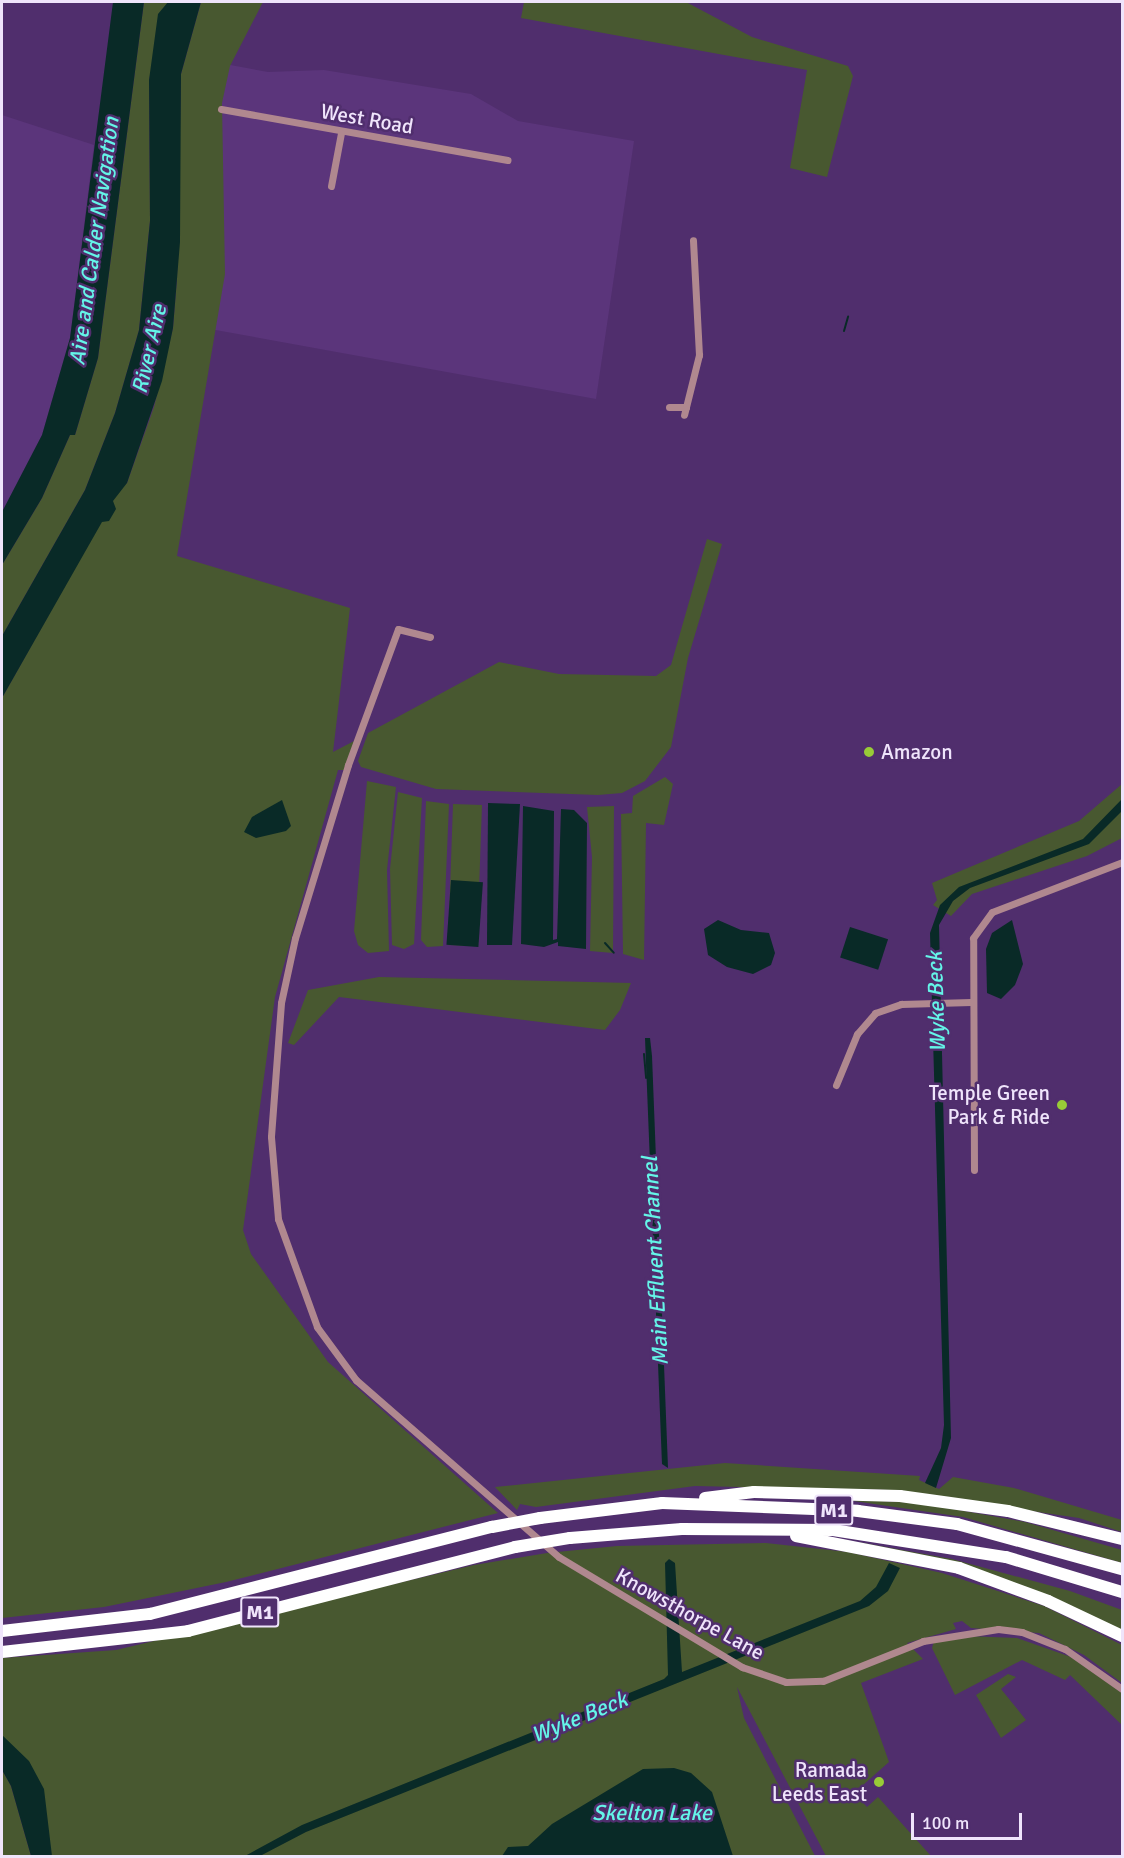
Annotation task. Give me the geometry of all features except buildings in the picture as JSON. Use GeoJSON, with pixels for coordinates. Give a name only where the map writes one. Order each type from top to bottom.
{"type":"FeatureCollection","features":[{"type":"Feature","properties":{"kind":"highway"},"geometry":{"type":"LineString","coordinates":[[662,1503],[754,1492],[863,1493],[1008,1511],[1094,1530],[1122,1539]]}},
{"type":"Feature","properties":{"kind":"highway","name":"M1"},"geometry":{"type":"LineString","coordinates":[[2,1631],[150,1614],[492,1527],[540,1518],[662,1503],[899,1515],[957,1524],[1122,1569]]}},
{"type":"Feature","properties":{"kind":"highway","name":"M1"},"geometry":{"type":"LineString","coordinates":[[2,1652],[188,1631],[515,1547],[570,1538],[682,1528],[833,1530],[938,1544],[1061,1571],[1122,1592]]}},
{"type":"Feature","properties":{"kind":"highway","name":"M1"},"geometry":{"type":"LineString","coordinates":[[756,1529],[959,1568],[1048,1600],[1122,1636]]}},
{"type":"Feature","properties":{"kind":"street","name":"West Road"},"geometry":{"type":"LineString","coordinates":[[221,109],[341,133],[507,160]]}},
{"type":"Feature","properties":{"kind":"street"},"geometry":{"type":"LineString","coordinates":[[332,186],[341,133]]}},
{"type":"Feature","properties":{"kind":"street"},"geometry":{"type":"LineString","coordinates":[[669,407],[685,411],[699,355],[693,240]]}},
{"type":"Feature","properties":{"kind":"street","name":"Knowsthorpe Lane"},"geometry":{"type":"LineString","coordinates":[[430,637],[398,629],[348,765],[295,938],[281,1003],[271,1137],[278,1218],[316,1327],[356,1380],[559,1557],[736,1663],[786,1682],[822,1681],[923,1641],[998,1629],[1022,1632],[1065,1649],[1122,1689]]}},
{"type":"Feature","properties":{"kind":"street"},"geometry":{"type":"LineString","coordinates":[[974,1170],[971,1002],[973,938],[992,912],[1122,862]]}},
{"type":"Feature","properties":{"kind":"street"},"geometry":{"type":"LineString","coordinates":[[836,1085],[865,1021],[887,1006],[971,1002]]}},
{"type":"Feature","properties":{"kind":"shaded area"},"geometry":{"type":"Polygon","coordinates":[[[225,64],[268,72],[324,70],[471,94],[518,121],[634,141],[596,399],[210,329],[216,159],[225,64]]]}},
{"type":"Feature","properties":{"kind":"shaded area"},"geometry":{"type":"Polygon","coordinates":[[[2,115],[94,145],[70,338],[42,435],[2,512],[2,115]]]}},
{"type":"Feature","properties":{"kind":"green space"},"geometry":{"type":"Polygon","coordinates":[[[144,2],[168,2],[149,80],[150,221],[139,330],[115,413],[85,490],[2,636],[2,565],[42,498],[70,435],[75,435],[98,358],[144,2]]]}},
{"type":"Feature","properties":{"kind":"green space"},"geometry":{"type":"Polygon","coordinates":[[[201,2],[263,2],[230,66],[222,103],[225,274],[177,556],[350,608],[333,752],[356,740],[344,770],[338,770],[275,997],[243,1230],[251,1254],[328,1362],[498,1513],[226,1582],[104,1607],[2,1618],[2,698],[118,491],[127,483],[154,407],[173,328],[177,279],[181,74],[201,2]]]}},
{"type":"Feature","properties":{"kind":"green space"},"geometry":{"type":"Polygon","coordinates":[[[524,2],[686,2],[752,37],[848,66],[853,76],[827,177],[790,168],[807,70],[521,18],[524,2]]]}},
{"type":"Feature","properties":{"kind":"green space"},"geometry":{"type":"Polygon","coordinates":[[[707,539],[722,544],[688,658],[671,747],[645,781],[622,793],[598,795],[436,789],[361,767],[358,761],[368,733],[499,662],[559,674],[656,676],[671,665],[707,539]]]}},
{"type":"Feature","properties":{"kind":"green space"},"geometry":{"type":"Polygon","coordinates":[[[665,777],[673,784],[664,825],[646,823],[644,960],[623,954],[621,814],[632,813],[633,796],[665,777]]]}},
{"type":"Feature","properties":{"kind":"green space"},"geometry":{"type":"Polygon","coordinates":[[[367,781],[396,787],[387,870],[389,951],[368,953],[358,945],[354,931],[367,781]]]}},
{"type":"Feature","properties":{"kind":"green space"},"geometry":{"type":"Polygon","coordinates":[[[1122,784],[1122,838],[1087,856],[972,894],[951,916],[933,905],[937,900],[932,883],[1079,821],[1122,784]]]}},
{"type":"Feature","properties":{"kind":"green space"},"geometry":{"type":"Polygon","coordinates":[[[398,792],[422,798],[414,944],[404,949],[392,945],[390,869],[398,792]]]}},
{"type":"Feature","properties":{"kind":"green space"},"geometry":{"type":"Polygon","coordinates":[[[426,801],[449,804],[443,946],[427,947],[421,940],[426,801]]]}},
{"type":"Feature","properties":{"kind":"green space"},"geometry":{"type":"Polygon","coordinates":[[[453,804],[482,805],[477,946],[448,945],[453,804]]]}},
{"type":"Feature","properties":{"kind":"green space"},"geometry":{"type":"Polygon","coordinates":[[[614,806],[613,953],[590,951],[592,857],[587,807],[614,806]]]}},
{"type":"Feature","properties":{"kind":"green space"},"geometry":{"type":"Polygon","coordinates":[[[379,977],[631,983],[620,1010],[605,1030],[339,997],[294,1045],[288,1043],[308,990],[379,977]]]}},
{"type":"Feature","properties":{"kind":"green space"},"geometry":{"type":"Polygon","coordinates":[[[725,1463],[920,1476],[919,1480],[939,1489],[953,1477],[1014,1488],[1122,1520],[1122,1532],[1079,1518],[890,1490],[695,1486],[536,1507],[520,1504],[517,1510],[495,1487],[725,1463]]]}},
{"type":"Feature","properties":{"kind":"green space"},"geometry":{"type":"Polygon","coordinates":[[[840,1499],[920,1503],[1025,1522],[1122,1550],[1122,1563],[963,1517],[840,1499]]]}},
{"type":"Feature","properties":{"kind":"green space"},"geometry":{"type":"Polygon","coordinates":[[[858,1542],[952,1559],[1070,1591],[1122,1610],[1122,1632],[1073,1607],[858,1542]]]}},
{"type":"Feature","properties":{"kind":"green space"},"geometry":{"type":"Polygon","coordinates":[[[766,1543],[848,1552],[942,1573],[1044,1606],[1122,1645],[1122,1683],[1084,1655],[1039,1633],[971,1628],[962,1621],[953,1623],[956,1629],[907,1643],[923,1659],[861,1683],[889,1762],[854,1793],[867,1807],[878,1797],[931,1856],[826,1856],[737,1687],[744,1718],[815,1856],[48,1856],[2,1756],[2,1658],[116,1650],[474,1565],[547,1553],[617,1546],[766,1543]]]}},
{"type":"Feature","properties":{"kind":"green space"},"geometry":{"type":"Polygon","coordinates":[[[966,1636],[1017,1638],[1071,1657],[1122,1693],[1122,1725],[1070,1675],[1065,1680],[1022,1660],[955,1695],[932,1648],[934,1641],[966,1636]]]}},
{"type":"Feature","properties":{"kind":"green space"},"geometry":{"type":"Polygon","coordinates":[[[1008,1674],[1016,1677],[1001,1689],[1026,1720],[1001,1738],[976,1695],[1008,1674]]]}},
{"type":"Feature","properties":{"kind":"green space"},"geometry":{"type":"Polygon","coordinates":[[[2,1770],[11,1786],[31,1856],[2,1856],[2,1770]]]}},
{"type":"Feature","properties":{"kind":"water","name":"Aire and Calder Navigation"},"geometry":{"type":"Polygon","coordinates":[[[113,2],[144,2],[98,358],[75,435],[70,435],[42,498],[2,565],[2,512],[42,435],[70,338],[113,2]]]}},
{"type":"Feature","properties":{"kind":"water","name":"River Aire"},"geometry":{"type":"Polygon","coordinates":[[[168,2],[201,2],[181,74],[180,242],[173,328],[162,381],[127,483],[113,501],[116,509],[109,521],[102,522],[2,698],[2,636],[85,490],[115,413],[139,330],[150,221],[149,80],[158,14],[168,2]]]}},
{"type":"Feature","properties":{"kind":"water","name":"Wyke Beck"},"geometry":{"type":"Polygon","coordinates":[[[1122,799],[1122,811],[1089,844],[970,888],[953,901],[939,925],[951,1438],[936,1488],[925,1483],[941,1448],[944,1425],[930,933],[940,905],[959,887],[1083,839],[1122,799]]]}},
{"type":"Feature","properties":{"kind":"water"},"geometry":{"type":"Polygon","coordinates":[[[282,800],[291,826],[286,831],[256,838],[244,832],[252,817],[282,800]]]}},
{"type":"Feature","properties":{"kind":"water"},"geometry":{"type":"Polygon","coordinates":[[[488,803],[520,804],[512,945],[487,945],[488,803]]]}},
{"type":"Feature","properties":{"kind":"water"},"geometry":{"type":"Polygon","coordinates":[[[523,806],[554,811],[553,940],[557,939],[561,809],[574,810],[587,823],[586,949],[558,946],[558,942],[544,947],[521,944],[523,806]]]}},
{"type":"Feature","properties":{"kind":"water"},"geometry":{"type":"Polygon","coordinates":[[[451,880],[483,882],[478,947],[446,945],[451,880]]]}},
{"type":"Feature","properties":{"kind":"water"},"geometry":{"type":"Polygon","coordinates":[[[718,920],[741,930],[769,933],[775,953],[771,965],[753,974],[727,967],[708,955],[704,929],[718,920]]]}},
{"type":"Feature","properties":{"kind":"water"},"geometry":{"type":"Polygon","coordinates":[[[1012,920],[1023,964],[1015,985],[1001,999],[987,993],[986,949],[992,933],[1012,920]]]}},
{"type":"Feature","properties":{"kind":"water"},"geometry":{"type":"Polygon","coordinates":[[[850,927],[888,939],[878,970],[840,957],[850,927]]]}},
{"type":"Feature","properties":{"kind":"water"},"geometry":{"type":"Polygon","coordinates":[[[645,1038],[650,1038],[652,1056],[668,1468],[662,1464],[645,1038]]]}},
{"type":"Feature","properties":{"kind":"water","name":"Wyke Beck"},"geometry":{"type":"Polygon","coordinates":[[[669,1559],[675,1563],[682,1672],[860,1601],[876,1587],[889,1563],[900,1568],[888,1591],[869,1606],[306,1832],[260,1856],[245,1856],[302,1825],[664,1679],[668,1675],[665,1563],[669,1559]]]}},
{"type":"Feature","properties":{"kind":"water"},"geometry":{"type":"Polygon","coordinates":[[[2,1735],[29,1761],[44,1789],[52,1856],[31,1856],[11,1786],[2,1770],[2,1735]]]}},
{"type":"Feature","properties":{"kind":"water","name":"Skelton Lake"},"geometry":{"type":"Polygon","coordinates":[[[674,1768],[691,1773],[712,1792],[733,1856],[502,1856],[508,1847],[528,1846],[552,1824],[643,1769],[674,1768]]]}},
{"type":"Feature","properties":{"kind":"waterway"},"geometry":{"type":"LineString","coordinates":[[844,331],[848,317]]}},
{"type":"Feature","properties":{"kind":"waterway"},"geometry":{"type":"LineString","coordinates":[[605,943],[614,953]]}},
{"type":"Feature","properties":{"kind":"waterway","name":"Main Effluent Channel"},"geometry":{"type":"LineString","coordinates":[[644,1054],[646,1078]]}},
{"type":"Feature","properties":{"kind":"place","name":"Amazon"},"geometry":{"type":"Point","coordinates":[869,752]}},
{"type":"Feature","properties":{"kind":"place","name":"Temple Green Park & Ride"},"geometry":{"type":"Point","coordinates":[1062,1105]}},
{"type":"Feature","properties":{"kind":"place","name":"Ramada Leeds East"},"geometry":{"type":"Point","coordinates":[879,1782]}}]}
